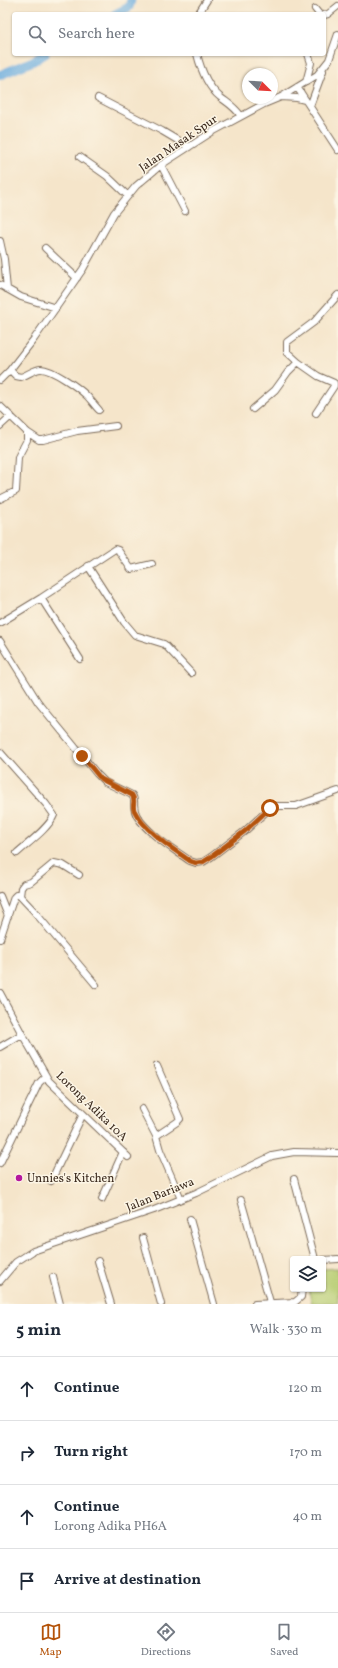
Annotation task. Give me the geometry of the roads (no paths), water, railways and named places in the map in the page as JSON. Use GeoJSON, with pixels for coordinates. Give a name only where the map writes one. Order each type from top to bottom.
{"type":"FeatureCollection","features":[{"type":"Feature","properties":{"kind":"street"},"geometry":{"type":"LineString","coordinates":[[199,12],[207,0]]}},
{"type":"Feature","properties":{"kind":"street"},"geometry":{"type":"LineString","coordinates":[[326,14],[338,6]]}},
{"type":"Feature","properties":{"kind":"street","name":"Jalan Masak Spur"},"geometry":{"type":"LineString","coordinates":[[0,380],[34,340],[83,269],[108,223],[136,186],[161,165],[212,132],[264,104],[281,97],[317,76],[329,60],[338,34]]}},
{"type":"Feature","properties":{"kind":"street"},"geometry":{"type":"LineString","coordinates":[[198,56],[212,89],[220,97],[232,105],[241,116]]}},
{"type":"Feature","properties":{"kind":"street"},"geometry":{"type":"LineString","coordinates":[[306,82],[311,63],[309,56]]}},
{"type":"Feature","properties":{"kind":"street"},"geometry":{"type":"LineString","coordinates":[[310,106],[324,68]]}},
{"type":"Feature","properties":{"kind":"street"},"geometry":{"type":"LineString","coordinates":[[297,87],[335,140],[338,150]]}},
{"type":"Feature","properties":{"kind":"street"},"geometry":{"type":"LineString","coordinates":[[281,97],[305,100]]}},
{"type":"Feature","properties":{"kind":"street"},"geometry":{"type":"LineString","coordinates":[[98,98],[162,131],[189,147]]}},
{"type":"Feature","properties":{"kind":"street"},"geometry":{"type":"LineString","coordinates":[[80,157],[107,176],[128,196]]}},
{"type":"Feature","properties":{"kind":"street"},"geometry":{"type":"LineString","coordinates":[[161,165],[185,211]]}},
{"type":"Feature","properties":{"kind":"street"},"geometry":{"type":"LineString","coordinates":[[0,241],[4,259],[7,288]]}},
{"type":"Feature","properties":{"kind":"street"},"geometry":{"type":"LineString","coordinates":[[45,248],[77,278]]}},
{"type":"Feature","properties":{"kind":"street"},"geometry":{"type":"LineString","coordinates":[[0,285],[21,297],[56,308]]}},
{"type":"Feature","properties":{"kind":"street"},"geometry":{"type":"LineString","coordinates":[[316,413],[334,386],[334,383],[318,376],[298,362],[287,352],[287,342],[314,322],[338,295]]}},
{"type":"Feature","properties":{"kind":"street"},"geometry":{"type":"LineString","coordinates":[[253,409],[275,390],[288,372],[298,362]]}},
{"type":"Feature","properties":{"kind":"street"},"geometry":{"type":"LineString","coordinates":[[10,370],[16,376],[21,377],[37,370],[42,369],[48,371],[63,379],[86,396],[99,410]]}},
{"type":"Feature","properties":{"kind":"street"},"geometry":{"type":"LineString","coordinates":[[0,406],[27,432],[39,440],[78,431],[116,426]]}},
{"type":"Feature","properties":{"kind":"street"},"geometry":{"type":"LineString","coordinates":[[0,426],[11,416]]}},
{"type":"Feature","properties":{"kind":"street"},"geometry":{"type":"LineString","coordinates":[[0,499],[16,491],[18,457],[27,440],[27,432]]}},
{"type":"Feature","properties":{"kind":"street"},"geometry":{"type":"LineString","coordinates":[[0,622],[41,598],[115,549],[118,550],[131,569],[152,564]]}},
{"type":"Feature","properties":{"kind":"street"},"geometry":{"type":"LineString","coordinates":[[88,566],[124,622],[135,635],[164,644],[191,673]]}},
{"type":"Feature","properties":{"kind":"street"},"geometry":{"type":"LineString","coordinates":[[41,598],[80,659]]}},
{"type":"Feature","properties":{"kind":"street"},"geometry":{"type":"LineString","coordinates":[[0,641],[38,702],[101,779],[132,795],[134,800],[134,810],[145,825],[190,861],[196,863],[203,862],[254,824],[270,808],[276,806],[296,806],[338,791]]}},
{"type":"Feature","properties":{"kind":"street"},"geometry":{"type":"LineString","coordinates":[[0,752],[54,815],[52,820],[17,852]]}},
{"type":"Feature","properties":{"kind":"street"},"geometry":{"type":"LineString","coordinates":[[20,896],[21,888],[24,884],[31,882],[54,863],[63,865],[79,875]]}},
{"type":"Feature","properties":{"kind":"street"},"geometry":{"type":"LineString","coordinates":[[0,939],[16,894],[20,896],[96,985]]}},
{"type":"Feature","properties":{"kind":"street"},"geometry":{"type":"LineString","coordinates":[[0,896],[8,916]]}},
{"type":"Feature","properties":{"kind":"street","name":"Lorong Adika 10A"},"geometry":{"type":"LineString","coordinates":[[0,993],[44,1073],[83,1114],[128,1157]]}},
{"type":"Feature","properties":{"kind":"street"},"geometry":{"type":"LineString","coordinates":[[0,1047],[22,1034]]}},
{"type":"Feature","properties":{"kind":"street"},"geometry":{"type":"LineString","coordinates":[[156,1136],[177,1122],[180,1118],[157,1066]]}},
{"type":"Feature","properties":{"kind":"street"},"geometry":{"type":"LineString","coordinates":[[0,1163],[44,1073]]}},
{"type":"Feature","properties":{"kind":"street"},"geometry":{"type":"LineString","coordinates":[[142,1109],[156,1136],[160,1150],[181,1200]]}},
{"type":"Feature","properties":{"kind":"street"},"geometry":{"type":"LineString","coordinates":[[51,1181],[83,1114]]}},
{"type":"Feature","properties":{"kind":"street"},"geometry":{"type":"LineString","coordinates":[[102,1199],[122,1152]]}},
{"type":"Feature","properties":{"kind":"street","name":"Jalan Bariawa"},"geometry":{"type":"LineString","coordinates":[[0,1281],[16,1262],[33,1251],[107,1227],[181,1200],[272,1156],[294,1152],[338,1153]]}},
{"type":"Feature","properties":{"kind":"street"},"geometry":{"type":"LineString","coordinates":[[294,1179],[314,1256]]}},
{"type":"Feature","properties":{"kind":"street"},"geometry":{"type":"LineString","coordinates":[[241,1200],[270,1302]]}},
{"type":"Feature","properties":{"kind":"street"},"geometry":{"type":"LineString","coordinates":[[190,1219],[214,1304]]}},
{"type":"Feature","properties":{"kind":"street"},"geometry":{"type":"LineString","coordinates":[[143,1238],[161,1304]]}},
{"type":"Feature","properties":{"kind":"street"},"geometry":{"type":"LineString","coordinates":[[326,1260],[338,1259]]}},
{"type":"Feature","properties":{"kind":"street"},"geometry":{"type":"LineString","coordinates":[[98,1261],[111,1304]]}},
{"type":"Feature","properties":{"kind":"street"},"geometry":{"type":"LineString","coordinates":[[53,1277],[60,1304]]}},
{"type":"Feature","properties":{"kind":"street"},"geometry":{"type":"LineString","coordinates":[[255,1304],[270,1302],[295,1302],[300,1297],[301,1292]]}},
{"type":"Feature","properties":{"kind":"waterway"},"geometry":{"type":"LineString","coordinates":[[119,12],[129,7],[131,0]]}},
{"type":"Feature","properties":{"kind":"waterway"},"geometry":{"type":"LineString","coordinates":[[0,75],[42,56]]}},
{"type":"Feature","properties":{"kind":"place","name":"Unnies's Kitchen"},"geometry":{"type":"Point","coordinates":[19,1178]}}]}
